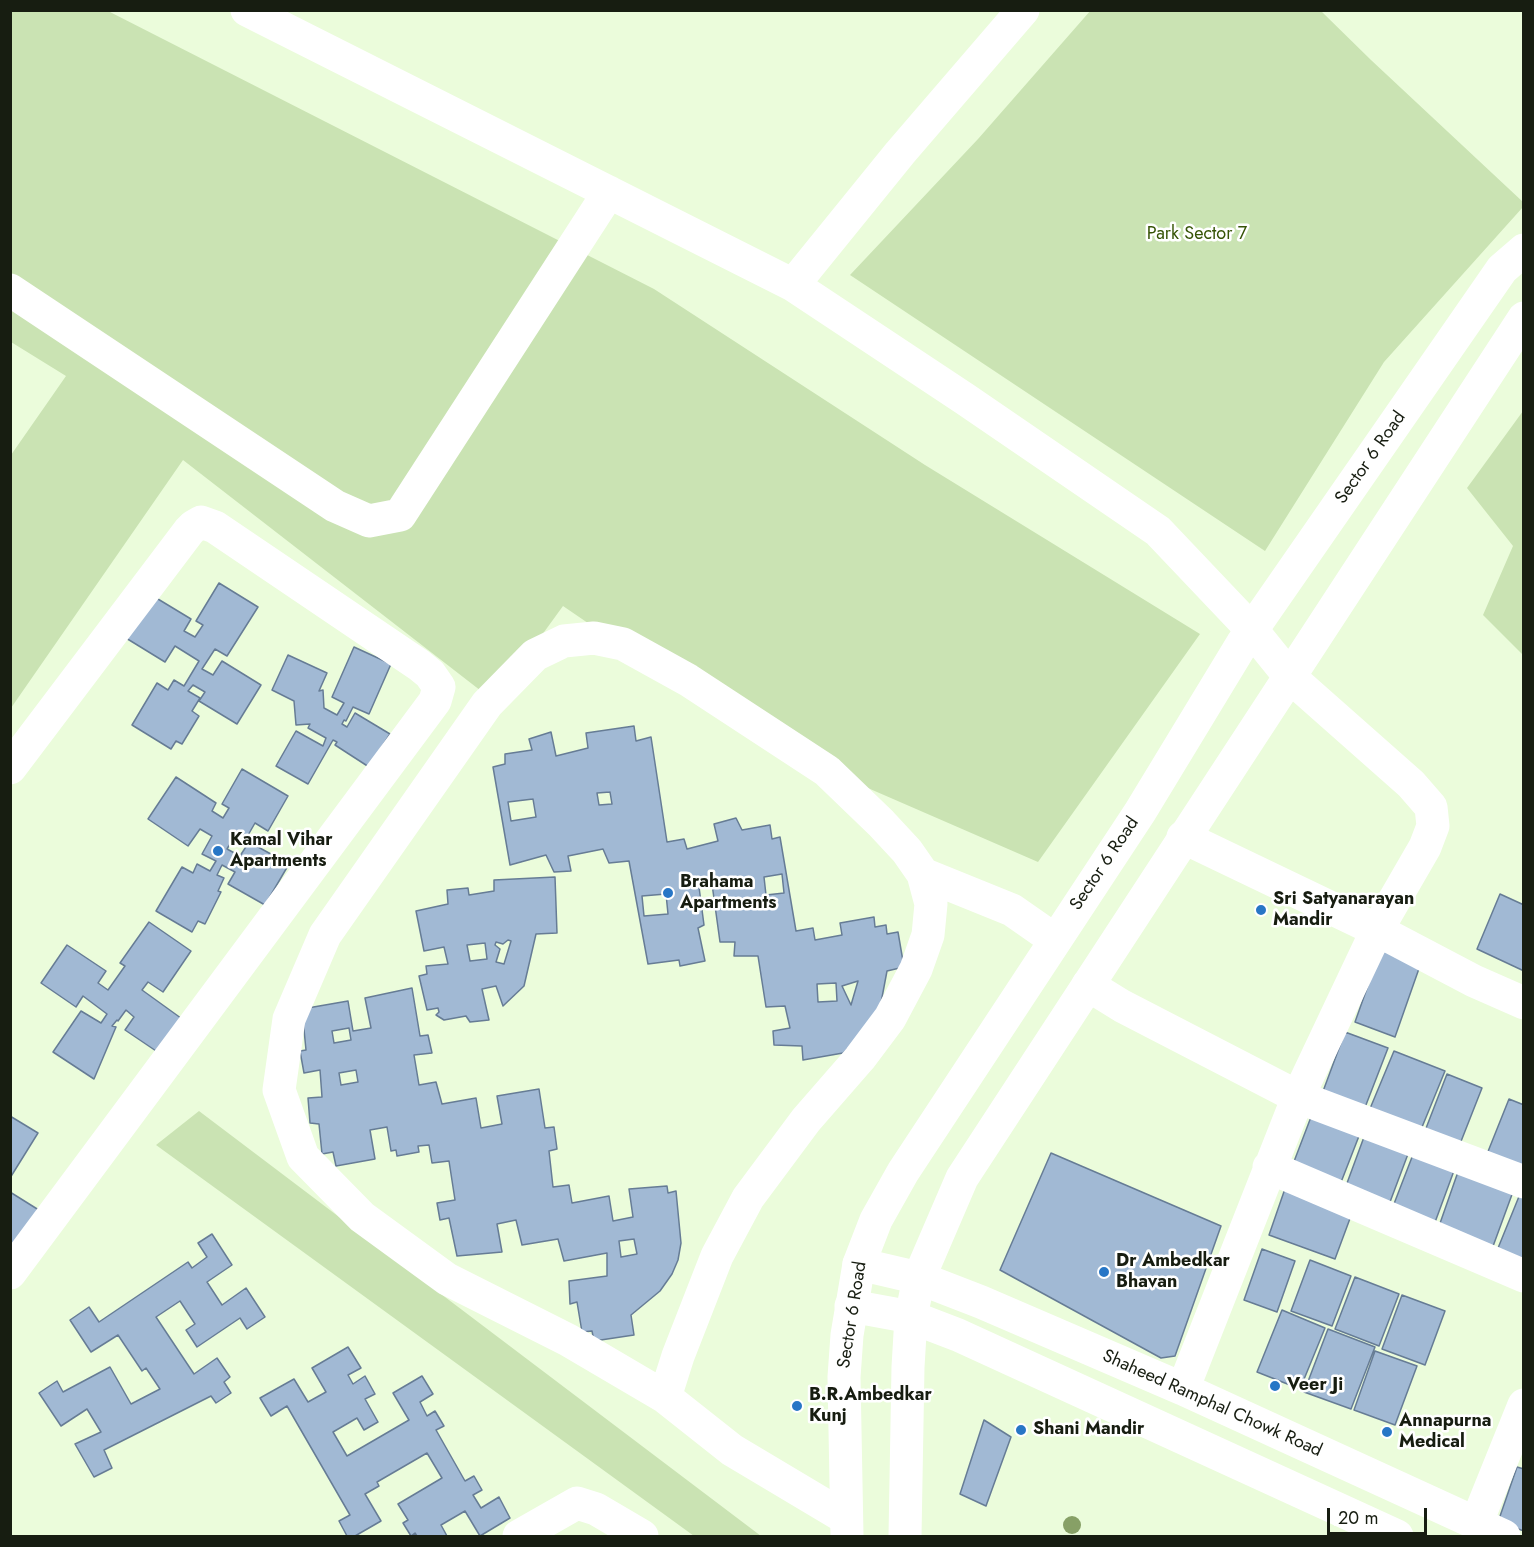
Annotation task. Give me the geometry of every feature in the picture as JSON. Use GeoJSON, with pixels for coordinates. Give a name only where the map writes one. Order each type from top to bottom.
{"type":"FeatureCollection","features":[{"type":"Feature","properties":{"kind":"street"},"geometry":{"type":"LineString","coordinates":[[248,10],[793,285],[966,399],[1158,531],[1252,630],[1290,677],[1411,784],[1431,807],[1433,826],[1425,847],[1377,930],[1298,1097],[1183,1389]]}},
{"type":"Feature","properties":{"kind":"street"},"geometry":{"type":"LineString","coordinates":[[793,285],[900,153],[1023,10]]}},
{"type":"Feature","properties":{"kind":"street"},"geometry":{"type":"LineString","coordinates":[[10,290],[335,506],[369,521],[400,515],[609,192]]}},
{"type":"Feature","properties":{"kind":"street","name":"Sector 6 Road"},"geometry":{"type":"LineString","coordinates":[[846,1527],[844,1377],[851,1306],[859,1264],[876,1220],[903,1172],[1140,812],[1252,630],[1502,269],[1524,250]]}},
{"type":"Feature","properties":{"kind":"street"},"geometry":{"type":"LineString","coordinates":[[905,1536],[911,1317],[919,1278],[962,1178],[1524,318]]}},
{"type":"Feature","properties":{"kind":"street"},"geometry":{"type":"LineString","coordinates":[[10,768],[189,531],[201,522],[215,526],[419,665],[430,674],[439,687],[435,701],[10,1273]]}},
{"type":"Feature","properties":{"kind":"street"},"geometry":{"type":"LineString","coordinates":[[665,1397],[678,1356],[717,1256],[748,1198],[806,1120],[860,1058],[890,1018],[916,969],[928,936],[931,904],[923,874],[901,844],[827,771],[688,680],[623,644],[594,638],[564,641],[535,655],[487,704],[326,934],[289,1019],[279,1090],[303,1157],[362,1217],[447,1278],[568,1340],[665,1397],[732,1450],[846,1527]]}},
{"type":"Feature","properties":{"kind":"street"},"geometry":{"type":"LineString","coordinates":[[1183,837],[1377,930],[1474,981],[1524,1003]]}},
{"type":"Feature","properties":{"kind":"street"},"geometry":{"type":"LineString","coordinates":[[923,874],[1012,910],[1055,940]]}},
{"type":"Feature","properties":{"kind":"street"},"geometry":{"type":"LineString","coordinates":[[1088,985],[1141,1016],[1298,1097],[1524,1182]]}},
{"type":"Feature","properties":{"kind":"street"},"geometry":{"type":"LineString","coordinates":[[1269,1167],[1524,1276]]}},
{"type":"Feature","properties":{"kind":"street","name":"Shaheed Ramphal Chowk Road"},"geometry":{"type":"LineString","coordinates":[[859,1264],[919,1278],[1183,1389],[1490,1530]]}},
{"type":"Feature","properties":{"kind":"street"},"geometry":{"type":"LineString","coordinates":[[851,1306],[911,1317],[958,1335],[1397,1536]]}},
{"type":"Feature","properties":{"kind":"street"},"geometry":{"type":"LineString","coordinates":[[1490,1530],[1515,1452],[1524,1405]]}},
{"type":"Feature","properties":{"kind":"street"},"geometry":{"type":"LineString","coordinates":[[519,1536],[577,1503],[596,1509],[642,1536]]}},
{"type":"Feature","properties":{"kind":"green space","name":"Park Sector 7"},"geometry":{"type":"Polygon","coordinates":[[[1091,10],[1321,11],[1523,202],[1523,207],[1384,362],[1265,551],[850,275],[978,139],[1091,10]]]}},
{"type":"Feature","properties":{"kind":"green space"},"geometry":{"type":"Polygon","coordinates":[[[11,11],[108,11],[654,289],[925,465],[1200,634],[1038,862],[762,742],[563,606],[494,701],[183,460],[11,708],[11,455],[66,376],[11,342],[11,11]]]}},
{"type":"Feature","properties":{"kind":"green space"},"geometry":{"type":"Polygon","coordinates":[[[1523,411],[1523,655],[1483,615],[1513,546],[1467,488],[1523,411]]]}},
{"type":"Feature","properties":{"kind":"green space"},"geometry":{"type":"Polygon","coordinates":[[[199,1111],[761,1536],[694,1536],[156,1145],[199,1111]]]}},
{"type":"Feature","properties":{"kind":"building"},"geometry":{"type":"Polygon","coordinates":[[[219,583],[258,607],[227,656],[215,649],[202,669],[213,675],[222,661],[261,685],[237,724],[199,701],[205,692],[193,685],[188,691],[200,698],[192,711],[199,716],[182,744],[176,741],[171,749],[132,725],[157,683],[168,690],[174,680],[184,686],[199,661],[175,646],[165,662],[121,635],[148,593],[191,619],[184,631],[195,637],[203,625],[196,621],[219,583]]]}},
{"type":"Feature","properties":{"kind":"building","name":"Kamal Vihar Apartments"},"geometry":{"type":"Polygon","coordinates":[[[354,647],[391,664],[369,714],[353,707],[342,724],[347,727],[355,713],[390,734],[369,767],[335,745],[337,742],[333,740],[308,784],[276,766],[296,731],[323,746],[326,738],[308,728],[310,724],[296,725],[294,701],[272,690],[288,655],[327,673],[319,691],[323,690],[324,708],[337,715],[344,703],[332,697],[354,647]]]}},
{"type":"Feature","properties":{"kind":"building","name":"Brahama Apartments"},"geometry":{"type":"Polygon","coordinates":[[[634,726],[636,741],[651,737],[667,842],[684,839],[687,849],[718,841],[714,824],[736,818],[742,830],[770,825],[772,839],[780,837],[796,931],[813,928],[815,940],[842,935],[840,923],[874,917],[875,927],[886,925],[887,934],[898,932],[904,967],[887,971],[877,1024],[843,1053],[803,1060],[802,1046],[774,1045],[773,1031],[790,1028],[785,1006],[766,1007],[758,956],[734,956],[735,942],[720,942],[712,884],[699,887],[704,925],[698,928],[705,961],[680,966],[679,960],[648,964],[629,861],[609,863],[603,849],[568,856],[571,871],[554,872],[546,855],[510,865],[493,767],[505,764],[505,754],[532,750],[529,739],[551,732],[556,756],[588,748],[586,733],[634,726]],[[610,792],[597,793],[599,805],[612,804],[610,792]],[[533,799],[508,802],[511,821],[536,817],[533,799]],[[782,874],[764,877],[766,895],[784,893],[782,874]],[[666,894],[642,896],[644,916],[668,914],[666,894]],[[858,981],[842,986],[851,1005],[858,981]],[[836,983],[817,984],[818,1002],[837,1001],[836,983]]]}},
{"type":"Feature","properties":{"kind":"building","name":"Kamal Vihar Apartments"},"geometry":{"type":"Polygon","coordinates":[[[242,769],[288,796],[268,831],[255,823],[247,837],[237,832],[227,849],[240,856],[249,842],[289,864],[265,905],[228,884],[235,872],[222,865],[217,875],[224,878],[218,891],[221,892],[205,924],[198,921],[192,932],[156,911],[182,867],[193,873],[197,864],[210,871],[216,861],[202,854],[212,836],[200,829],[188,846],[148,819],[176,777],[216,803],[212,811],[223,818],[229,808],[222,804],[242,769]]]}},
{"type":"Feature","properties":{"kind":"building"},"geometry":{"type":"Polygon","coordinates":[[[555,877],[557,933],[536,934],[524,986],[503,1006],[496,986],[482,989],[489,1020],[470,1022],[466,1016],[444,1020],[436,1015],[439,1012],[438,1008],[427,1010],[419,976],[427,974],[426,966],[448,964],[444,947],[424,951],[416,911],[448,904],[447,890],[468,888],[469,895],[494,891],[494,880],[555,877]],[[508,940],[503,944],[496,942],[495,945],[500,949],[496,962],[504,964],[511,941],[508,940]],[[485,943],[467,945],[470,961],[487,959],[485,943]]]}},
{"type":"Feature","properties":{"kind":"building"},"geometry":{"type":"Polygon","coordinates":[[[1500,894],[1524,905],[1524,971],[1477,949],[1500,894]]]}},
{"type":"Feature","properties":{"kind":"building"},"geometry":{"type":"Polygon","coordinates":[[[149,922],[191,951],[163,992],[148,982],[142,990],[185,1021],[162,1055],[125,1030],[134,1017],[126,1010],[112,1026],[116,1027],[94,1079],[53,1052],[81,1011],[101,1023],[107,1014],[83,996],[76,1007],[41,983],[67,945],[106,971],[98,983],[108,990],[125,966],[120,963],[149,922]]]}},
{"type":"Feature","properties":{"kind":"building"},"geometry":{"type":"Polygon","coordinates":[[[1382,946],[1422,960],[1395,1037],[1355,1022],[1382,946]]]}},
{"type":"Feature","properties":{"kind":"building"},"geometry":{"type":"Polygon","coordinates":[[[412,988],[420,1036],[428,1035],[432,1053],[414,1055],[419,1085],[436,1082],[442,1104],[476,1098],[481,1128],[502,1124],[497,1096],[539,1089],[545,1128],[554,1127],[557,1149],[549,1151],[553,1187],[569,1185],[572,1203],[609,1196],[613,1221],[633,1217],[629,1189],[667,1186],[668,1193],[676,1191],[681,1243],[678,1260],[672,1274],[660,1291],[631,1315],[634,1335],[594,1341],[592,1331],[582,1332],[577,1302],[570,1304],[569,1281],[607,1276],[607,1253],[564,1261],[558,1239],[522,1245],[516,1220],[497,1224],[502,1252],[457,1256],[449,1218],[440,1220],[437,1203],[455,1200],[449,1161],[432,1163],[429,1145],[418,1146],[419,1152],[397,1156],[396,1150],[391,1151],[387,1127],[370,1130],[375,1159],[336,1166],[333,1152],[322,1154],[319,1124],[310,1123],[308,1098],[322,1097],[320,1070],[304,1073],[300,1051],[306,1050],[302,1009],[348,1001],[353,1031],[371,1028],[365,998],[412,988]],[[349,1028],[332,1031],[334,1043],[351,1040],[349,1028]],[[356,1070],[339,1073],[341,1085],[358,1082],[356,1070]],[[634,1239],[619,1241],[621,1257],[637,1254],[634,1239]]]}},
{"type":"Feature","properties":{"kind":"building"},"geometry":{"type":"Polygon","coordinates":[[[1345,1032],[1388,1048],[1364,1110],[1322,1094],[1345,1032]]]}},
{"type":"Feature","properties":{"kind":"building"},"geometry":{"type":"Polygon","coordinates":[[[1394,1051],[1445,1071],[1420,1132],[1369,1111],[1394,1051]]]}},
{"type":"Feature","properties":{"kind":"building"},"geometry":{"type":"Polygon","coordinates":[[[1447,1074],[1482,1088],[1458,1149],[1423,1136],[1447,1074]]]}},
{"type":"Feature","properties":{"kind":"building"},"geometry":{"type":"Polygon","coordinates":[[[1509,1099],[1524,1105],[1524,1169],[1485,1159],[1509,1099]]]}},
{"type":"Feature","properties":{"kind":"building"},"geometry":{"type":"Polygon","coordinates":[[[10,1116],[38,1133],[10,1178],[10,1116]]]}},
{"type":"Feature","properties":{"kind":"building"},"geometry":{"type":"Polygon","coordinates":[[[1311,1117],[1359,1136],[1338,1190],[1290,1172],[1311,1117]]]}},
{"type":"Feature","properties":{"kind":"building"},"geometry":{"type":"Polygon","coordinates":[[[1364,1137],[1408,1154],[1387,1210],[1343,1194],[1364,1137]]]}},
{"type":"Feature","properties":{"kind":"building"},"geometry":{"type":"Polygon","coordinates":[[[1414,1152],[1455,1168],[1434,1225],[1392,1209],[1414,1152]]]}},
{"type":"Feature","properties":{"kind":"building"},"geometry":{"type":"Polygon","coordinates":[[[1051,1153],[1221,1226],[1175,1356],[1161,1358],[1000,1270],[1051,1153]]]}},
{"type":"Feature","properties":{"kind":"building"},"geometry":{"type":"Polygon","coordinates":[[[1459,1169],[1514,1189],[1492,1249],[1438,1229],[1459,1169]]]}},
{"type":"Feature","properties":{"kind":"building"},"geometry":{"type":"Polygon","coordinates":[[[1288,1180],[1355,1205],[1335,1259],[1269,1235],[1288,1180]]]}},
{"type":"Feature","properties":{"kind":"building"},"geometry":{"type":"Polygon","coordinates":[[[10,1192],[42,1212],[10,1247],[10,1192]]]}},
{"type":"Feature","properties":{"kind":"building"},"geometry":{"type":"Polygon","coordinates":[[[1520,1194],[1524,1195],[1524,1265],[1496,1253],[1520,1194]]]}},
{"type":"Feature","properties":{"kind":"building"},"geometry":{"type":"Polygon","coordinates":[[[212,1234],[232,1265],[207,1282],[222,1305],[246,1288],[265,1317],[247,1329],[240,1318],[197,1347],[186,1330],[195,1324],[180,1301],[156,1317],[194,1374],[217,1358],[230,1377],[224,1382],[231,1393],[216,1403],[211,1396],[104,1450],[112,1468],[94,1477],[75,1444],[101,1432],[87,1409],[61,1426],[39,1393],[57,1381],[63,1392],[110,1367],[131,1404],[160,1389],[146,1368],[142,1371],[118,1335],[91,1352],[70,1320],[89,1307],[99,1322],[188,1262],[192,1268],[207,1257],[198,1243],[212,1234]]]}},
{"type":"Feature","properties":{"kind":"building"},"geometry":{"type":"Polygon","coordinates":[[[1262,1249],[1295,1261],[1277,1312],[1244,1300],[1262,1249]]]}},
{"type":"Feature","properties":{"kind":"building"},"geometry":{"type":"Polygon","coordinates":[[[1310,1260],[1351,1276],[1332,1326],[1291,1311],[1310,1260]]]}},
{"type":"Feature","properties":{"kind":"building"},"geometry":{"type":"Polygon","coordinates":[[[1355,1277],[1399,1294],[1379,1346],[1335,1329],[1355,1277]]]}},
{"type":"Feature","properties":{"kind":"building"},"geometry":{"type":"Polygon","coordinates":[[[1402,1295],[1445,1311],[1425,1365],[1382,1349],[1402,1295]]]}},
{"type":"Feature","properties":{"kind":"building"},"geometry":{"type":"Polygon","coordinates":[[[1282,1310],[1325,1328],[1300,1389],[1257,1372],[1282,1310]]]}},
{"type":"Feature","properties":{"kind":"building"},"geometry":{"type":"Polygon","coordinates":[[[1328,1329],[1375,1347],[1351,1409],[1304,1392],[1328,1329]]]}},
{"type":"Feature","properties":{"kind":"building"},"geometry":{"type":"Polygon","coordinates":[[[348,1347],[361,1368],[348,1375],[353,1384],[365,1376],[375,1394],[365,1399],[378,1422],[364,1430],[357,1418],[333,1432],[347,1456],[409,1420],[393,1393],[422,1376],[433,1394],[420,1402],[427,1416],[435,1411],[444,1426],[436,1430],[465,1481],[474,1476],[482,1490],[473,1495],[481,1508],[499,1497],[510,1518],[480,1536],[465,1511],[441,1525],[447,1536],[417,1536],[415,1533],[411,1536],[403,1523],[408,1520],[398,1504],[442,1478],[427,1453],[377,1482],[379,1486],[365,1494],[381,1521],[355,1536],[347,1536],[339,1521],[350,1515],[287,1406],[271,1416],[260,1398],[294,1379],[308,1402],[326,1392],[312,1368],[348,1347]]]}},
{"type":"Feature","properties":{"kind":"building"},"geometry":{"type":"Polygon","coordinates":[[[1375,1351],[1417,1366],[1395,1425],[1354,1410],[1375,1351]]]}},
{"type":"Feature","properties":{"kind":"building"},"geometry":{"type":"Polygon","coordinates":[[[984,1420],[1011,1437],[986,1506],[960,1494],[984,1420]]]}},
{"type":"Feature","properties":{"kind":"building"},"geometry":{"type":"Polygon","coordinates":[[[1517,1467],[1524,1469],[1524,1531],[1498,1522],[1517,1467]]]}},
{"type":"Feature","properties":{"kind":"place","name":"Kamal Vihar Apartments"},"geometry":{"type":"Point","coordinates":[218,851]}},
{"type":"Feature","properties":{"kind":"place","name":"Brahama Apartments"},"geometry":{"type":"Point","coordinates":[668,893]}},
{"type":"Feature","properties":{"kind":"place","name":"Sri Satyanarayan Mandir"},"geometry":{"type":"Point","coordinates":[1261,910]}},
{"type":"Feature","properties":{"kind":"place","name":"Dr Ambedkar Bhavan"},"geometry":{"type":"Point","coordinates":[1104,1272]}},
{"type":"Feature","properties":{"kind":"place","name":"Veer Ji"},"geometry":{"type":"Point","coordinates":[1275,1386]}},
{"type":"Feature","properties":{"kind":"place","name":"B.R.Ambedkar Kunj"},"geometry":{"type":"Point","coordinates":[797,1406]}},
{"type":"Feature","properties":{"kind":"place","name":"Shani Mandir"},"geometry":{"type":"Point","coordinates":[1021,1430]}},
{"type":"Feature","properties":{"kind":"place","name":"Annapurna Medical"},"geometry":{"type":"Point","coordinates":[1387,1432]}}]}
